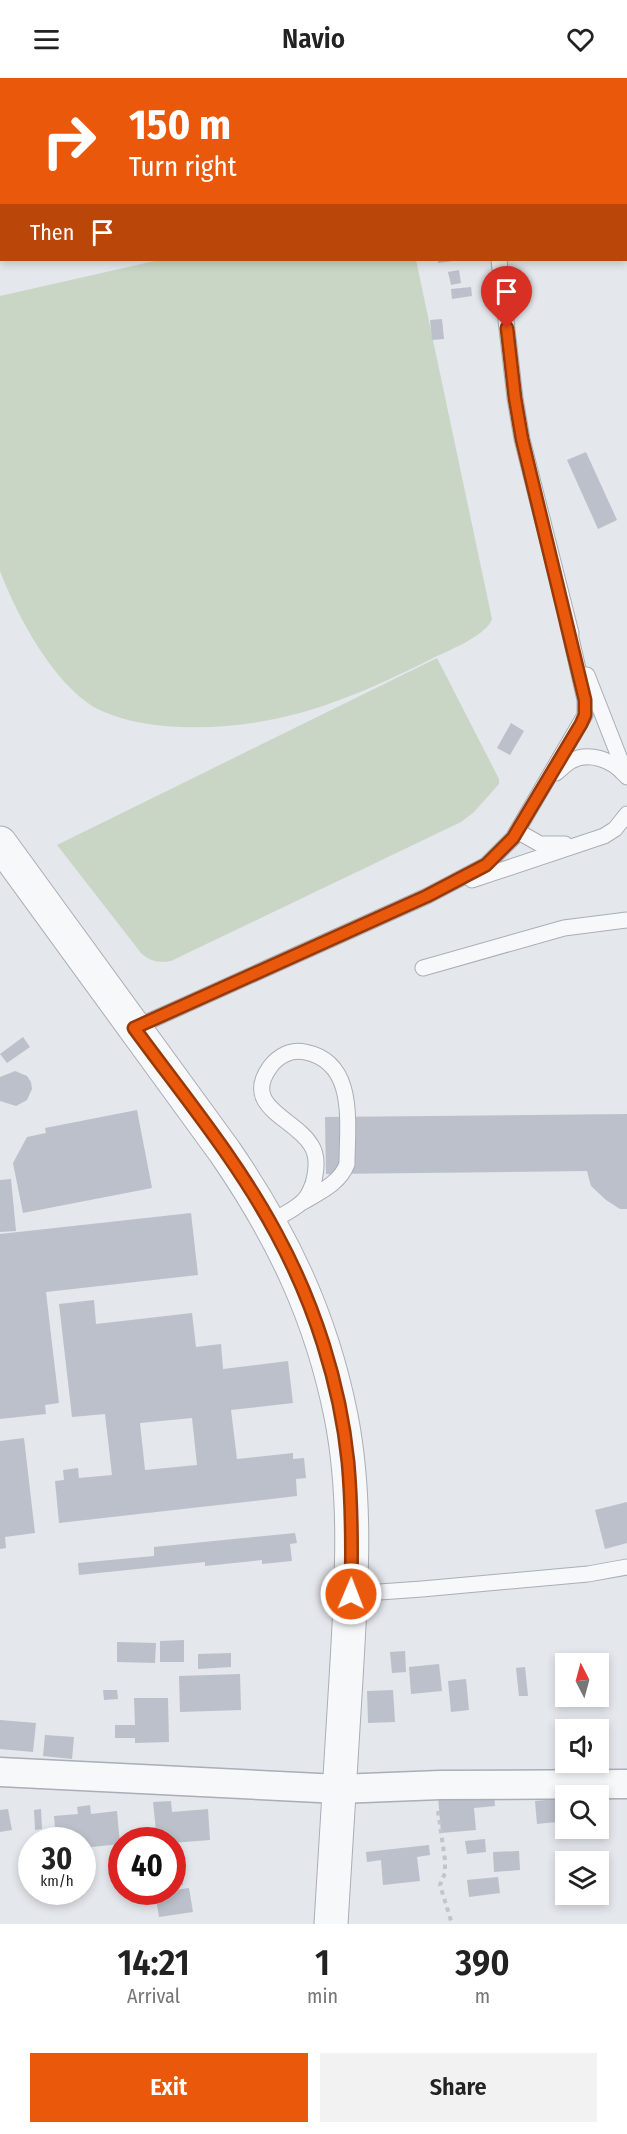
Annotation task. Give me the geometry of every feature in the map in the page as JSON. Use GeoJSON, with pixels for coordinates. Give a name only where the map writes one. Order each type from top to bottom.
{"type":"FeatureCollection","features":[{"type":"Feature","properties":{"kind":"street"},"geometry":{"type":"LineString","coordinates":[[0,843],[225,1152],[270,1222],[295,1271],[322,1342],[339,1406],[350,1486],[351,1594],[331,1924]]}},
{"type":"Feature","properties":{"kind":"street"},"geometry":{"type":"LineString","coordinates":[[0,1772],[339,1789],[435,1785],[627,1784]]}},
{"type":"Feature","properties":{"kind":"lane"},"geometry":{"type":"LineString","coordinates":[[134,1028],[427,896],[486,865],[504,848],[517,831],[585,715],[585,700],[568,625],[522,439],[499,261]]}},
{"type":"Feature","properties":{"kind":"lane"},"geometry":{"type":"LineString","coordinates":[[568,625],[627,777]]}},
{"type":"Feature","properties":{"kind":"lane"},"geometry":{"type":"LineString","coordinates":[[537,796],[554,775],[573,760],[601,758],[615,765],[627,777]]}},
{"type":"Feature","properties":{"kind":"lane"},"geometry":{"type":"LineString","coordinates":[[427,896],[610,832],[627,814]]}},
{"type":"Feature","properties":{"kind":"lane"},"geometry":{"type":"LineString","coordinates":[[517,831],[540,844],[580,843]]}},
{"type":"Feature","properties":{"kind":"lane"},"geometry":{"type":"LineString","coordinates":[[423,968],[564,928],[627,920]]}},
{"type":"Feature","properties":{"kind":"lane"},"geometry":{"type":"LineString","coordinates":[[270,1222],[332,1185],[347,1164],[348,1108],[342,1081],[335,1069],[323,1059],[299,1051],[285,1054],[275,1060],[263,1079],[261,1089],[268,1105],[303,1135],[314,1151],[315,1180],[303,1202]]}},
{"type":"Feature","properties":{"kind":"lane"},"geometry":{"type":"LineString","coordinates":[[351,1594],[588,1574],[627,1567]]}},
{"type":"Feature","properties":{"kind":"path"},"geometry":{"type":"LineString","coordinates":[[435,1785],[445,1860],[445,1873],[440,1885],[452,1924]]}},
{"type":"Feature","properties":{"kind":"green space"},"geometry":{"type":"Polygon","coordinates":[[[155,261],[416,261],[492,619],[489,625],[475,637],[457,647],[372,687],[281,718],[217,727],[162,726],[121,718],[85,701],[54,670],[40,650],[17,609],[0,571],[0,296],[155,261]]]}},
{"type":"Feature","properties":{"kind":"green space"},"geometry":{"type":"Polygon","coordinates":[[[437,658],[499,779],[499,784],[474,812],[461,822],[171,961],[163,962],[152,960],[141,953],[57,845],[437,658]]]}},
{"type":"Feature","properties":{"kind":"building"},"geometry":{"type":"Polygon","coordinates":[[[459,270],[461,283],[451,285],[448,272],[459,270]]]}},
{"type":"Feature","properties":{"kind":"building"},"geometry":{"type":"Polygon","coordinates":[[[471,287],[472,296],[452,299],[451,289],[471,287]]]}},
{"type":"Feature","properties":{"kind":"building"},"geometry":{"type":"Polygon","coordinates":[[[442,319],[444,339],[432,340],[430,320],[442,319]]]}},
{"type":"Feature","properties":{"kind":"building"},"geometry":{"type":"Polygon","coordinates":[[[586,452],[617,520],[598,529],[567,460],[586,452]]]}},
{"type":"Feature","properties":{"kind":"building"},"geometry":{"type":"Polygon","coordinates":[[[511,723],[524,731],[510,755],[497,748],[511,723]]]}},
{"type":"Feature","properties":{"kind":"building"},"geometry":{"type":"Polygon","coordinates":[[[23,1037],[30,1047],[7,1063],[0,1054],[23,1037]]]}},
{"type":"Feature","properties":{"kind":"building"},"geometry":{"type":"Polygon","coordinates":[[[15,1071],[27,1076],[32,1089],[27,1100],[16,1106],[0,1101],[0,1077],[15,1071]]]}},
{"type":"Feature","properties":{"kind":"building"},"geometry":{"type":"Polygon","coordinates":[[[137,1110],[152,1188],[23,1213],[13,1163],[27,1137],[46,1133],[45,1128],[137,1110]]]}},
{"type":"Feature","properties":{"kind":"building"},"geometry":{"type":"Polygon","coordinates":[[[627,1114],[627,1209],[620,1209],[591,1186],[587,1171],[326,1174],[325,1117],[627,1114]]]}},
{"type":"Feature","properties":{"kind":"building"},"geometry":{"type":"Polygon","coordinates":[[[11,1179],[16,1231],[0,1232],[0,1180],[11,1179]]]}},
{"type":"Feature","properties":{"kind":"building"},"geometry":{"type":"Polygon","coordinates":[[[191,1213],[198,1275],[46,1292],[59,1403],[45,1405],[46,1414],[0,1419],[0,1234],[191,1213]]]}},
{"type":"Feature","properties":{"kind":"building"},"geometry":{"type":"Polygon","coordinates":[[[94,1300],[96,1324],[192,1313],[196,1347],[221,1344],[223,1369],[288,1361],[293,1403],[231,1410],[237,1459],[293,1453],[293,1459],[304,1458],[306,1478],[296,1479],[297,1496],[59,1523],[55,1481],[64,1480],[63,1470],[78,1468],[79,1478],[112,1475],[105,1414],[72,1417],[59,1304],[94,1300]],[[192,1418],[140,1423],[145,1470],[197,1465],[192,1418]]]}},
{"type":"Feature","properties":{"kind":"building"},"geometry":{"type":"Polygon","coordinates":[[[24,1438],[35,1533],[5,1537],[6,1548],[0,1549],[0,1441],[24,1438]]]}},
{"type":"Feature","properties":{"kind":"building"},"geometry":{"type":"Polygon","coordinates":[[[627,1502],[627,1543],[605,1549],[595,1510],[627,1502]]]}},
{"type":"Feature","properties":{"kind":"building"},"geometry":{"type":"Polygon","coordinates":[[[295,1533],[297,1543],[290,1544],[292,1561],[262,1564],[262,1560],[205,1566],[205,1562],[79,1575],[78,1563],[154,1556],[154,1547],[295,1533]]]}},
{"type":"Feature","properties":{"kind":"building"},"geometry":{"type":"Polygon","coordinates":[[[184,1640],[184,1662],[160,1662],[160,1641],[184,1640]]]}},
{"type":"Feature","properties":{"kind":"building"},"geometry":{"type":"Polygon","coordinates":[[[117,1642],[156,1643],[155,1663],[117,1662],[117,1642]]]}},
{"type":"Feature","properties":{"kind":"building"},"geometry":{"type":"Polygon","coordinates":[[[405,1651],[406,1672],[392,1673],[390,1652],[405,1651]]]}},
{"type":"Feature","properties":{"kind":"building"},"geometry":{"type":"Polygon","coordinates":[[[231,1653],[231,1667],[198,1669],[198,1654],[231,1653]]]}},
{"type":"Feature","properties":{"kind":"building"},"geometry":{"type":"Polygon","coordinates":[[[439,1664],[442,1691],[411,1694],[409,1667],[439,1664]]]}},
{"type":"Feature","properties":{"kind":"building"},"geometry":{"type":"Polygon","coordinates":[[[525,1667],[528,1696],[519,1696],[516,1668],[525,1667]]]}},
{"type":"Feature","properties":{"kind":"building"},"geometry":{"type":"Polygon","coordinates":[[[240,1674],[241,1710],[180,1712],[179,1676],[240,1674]]]}},
{"type":"Feature","properties":{"kind":"building"},"geometry":{"type":"Polygon","coordinates":[[[466,1679],[469,1710],[451,1712],[448,1681],[466,1679]]]}},
{"type":"Feature","properties":{"kind":"building"},"geometry":{"type":"Polygon","coordinates":[[[103,1690],[117,1690],[118,1699],[104,1700],[103,1690]]]}},
{"type":"Feature","properties":{"kind":"building"},"geometry":{"type":"Polygon","coordinates":[[[393,1690],[395,1722],[368,1723],[367,1691],[393,1690]]]}},
{"type":"Feature","properties":{"kind":"building"},"geometry":{"type":"Polygon","coordinates":[[[134,1698],[168,1698],[169,1742],[135,1743],[135,1738],[115,1738],[115,1725],[135,1725],[134,1698]]]}},
{"type":"Feature","properties":{"kind":"building"},"geometry":{"type":"Polygon","coordinates":[[[0,1720],[36,1723],[33,1752],[0,1749],[0,1720]]]}},
{"type":"Feature","properties":{"kind":"building"},"geometry":{"type":"Polygon","coordinates":[[[45,1735],[74,1737],[72,1759],[43,1756],[45,1735]]]}},
{"type":"Feature","properties":{"kind":"building"},"geometry":{"type":"Polygon","coordinates":[[[494,1791],[495,1806],[474,1808],[476,1830],[441,1833],[438,1796],[494,1791]]]}},
{"type":"Feature","properties":{"kind":"building"},"geometry":{"type":"Polygon","coordinates":[[[555,1799],[555,1822],[537,1824],[535,1801],[555,1799]]]}},
{"type":"Feature","properties":{"kind":"building"},"geometry":{"type":"Polygon","coordinates":[[[171,1801],[172,1812],[208,1809],[210,1840],[186,1842],[186,1827],[156,1827],[153,1802],[171,1801]]]}},
{"type":"Feature","properties":{"kind":"building"},"geometry":{"type":"Polygon","coordinates":[[[90,1805],[91,1814],[117,1811],[118,1827],[108,1827],[108,1845],[96,1847],[96,1827],[55,1827],[54,1816],[78,1814],[77,1807],[90,1805]]]}},
{"type":"Feature","properties":{"kind":"building"},"geometry":{"type":"Polygon","coordinates":[[[8,1809],[12,1830],[0,1832],[0,1810],[8,1809]]]}},
{"type":"Feature","properties":{"kind":"building"},"geometry":{"type":"Polygon","coordinates":[[[41,1809],[42,1827],[35,1827],[34,1810],[41,1809]]]}},
{"type":"Feature","properties":{"kind":"building"},"geometry":{"type":"Polygon","coordinates":[[[485,1839],[486,1852],[467,1854],[465,1841],[485,1839]]]}},
{"type":"Feature","properties":{"kind":"building"},"geometry":{"type":"Polygon","coordinates":[[[429,1845],[430,1855],[417,1857],[420,1881],[383,1885],[381,1860],[367,1862],[366,1852],[429,1845]]]}},
{"type":"Feature","properties":{"kind":"building"},"geometry":{"type":"Polygon","coordinates":[[[519,1851],[520,1870],[494,1872],[493,1852],[519,1851]]]}},
{"type":"Feature","properties":{"kind":"building"},"geometry":{"type":"Polygon","coordinates":[[[498,1877],[500,1893],[469,1897],[467,1880],[498,1877]]]}},
{"type":"Feature","properties":{"kind":"building"},"geometry":{"type":"Polygon","coordinates":[[[186,1888],[189,1888],[193,1912],[159,1917],[157,1905],[186,1905],[186,1888]]]}},
{"type":"Feature","properties":{"kind":"route"},"geometry":{"type":"LineString","coordinates":[[351,1594],[351,1506],[345,1441],[337,1396],[309,1305],[295,1271],[258,1201],[134,1028],[427,896],[486,865],[513,838],[581,724],[585,715],[585,700],[522,439],[507,328]]}}]}
